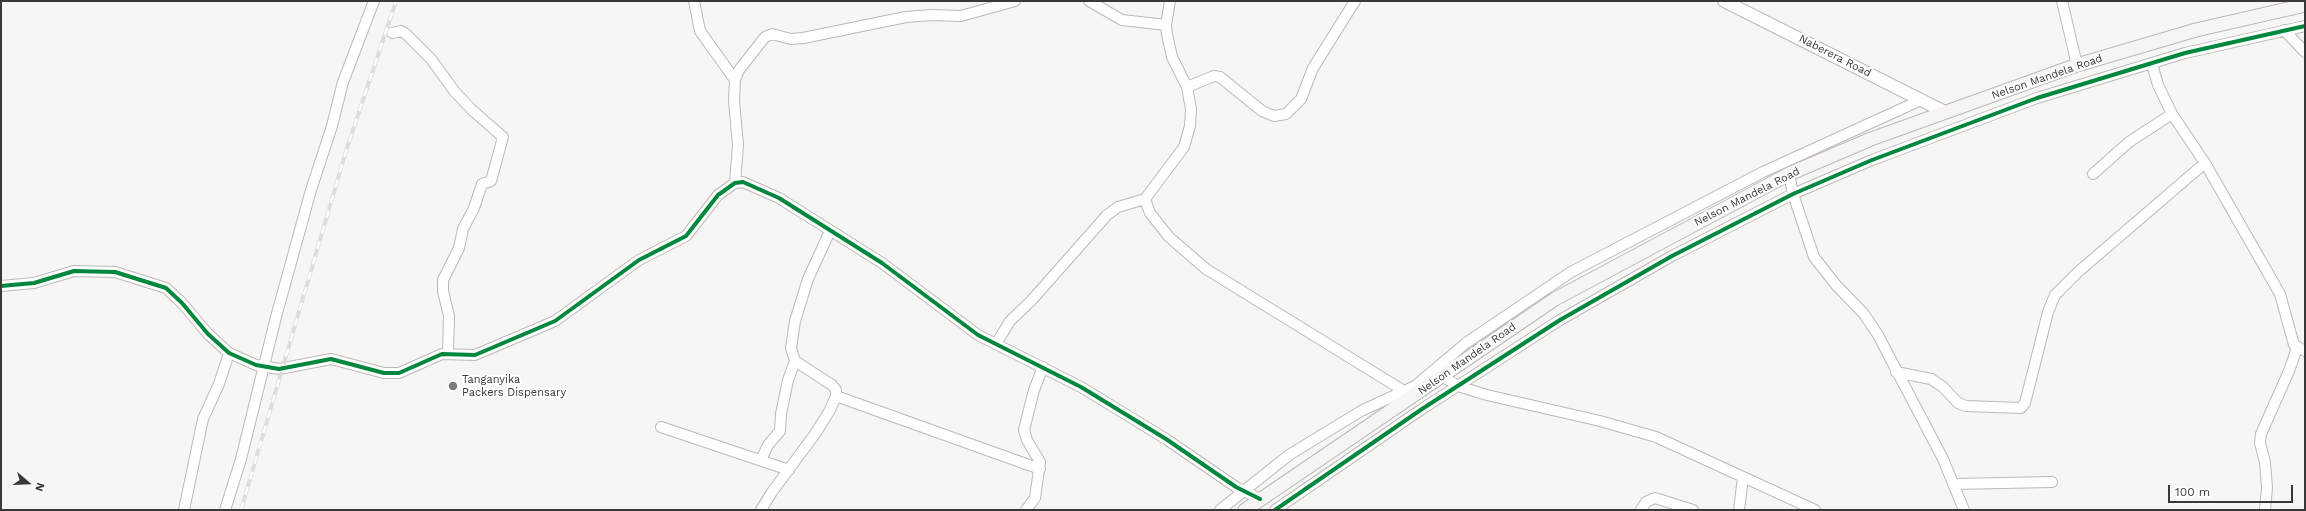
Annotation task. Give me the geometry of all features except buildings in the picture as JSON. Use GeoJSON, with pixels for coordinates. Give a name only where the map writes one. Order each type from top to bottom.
{"type":"FeatureCollection","features":[{"type":"Feature","properties":{"kind":"main road","name":"Nelson Mandela Road"},"geometry":{"type":"LineString","coordinates":[[1245,510],[1555,299],[1789,174],[1871,139],[2077,65],[2188,32],[2303,4]]}},
{"type":"Feature","properties":{"kind":"street"},"geometry":{"type":"LineString","coordinates":[[225,510],[241,459],[263,367],[302,223],[343,82],[374,1]]}},
{"type":"Feature","properties":{"kind":"street"},"geometry":{"type":"LineString","coordinates":[[694,1],[700,31],[735,80]]}},
{"type":"Feature","properties":{"kind":"street"},"geometry":{"type":"LineString","coordinates":[[735,183],[738,145],[734,101],[735,80],[738,70],[765,37],[772,34],[791,39],[808,38],[901,18],[931,15],[961,16],[1015,1]]}},
{"type":"Feature","properties":{"kind":"street"},"geometry":{"type":"LineString","coordinates":[[1089,1],[1122,20],[1166,25]]}},
{"type":"Feature","properties":{"kind":"street"},"geometry":{"type":"LineString","coordinates":[[996,344],[1010,321],[1031,301],[1107,215],[1118,207],[1145,199],[1178,156],[1188,136],[1190,109],[1187,87],[1172,57],[1166,25],[1170,1]]}},
{"type":"Feature","properties":{"kind":"street"},"geometry":{"type":"LineString","coordinates":[[1187,87],[1214,76],[1220,77],[1262,111],[1274,116],[1286,114],[1301,99],[1313,68],[1355,1]]}},
{"type":"Feature","properties":{"kind":"street","name":"Naberera Road"},"geometry":{"type":"LineString","coordinates":[[1724,1],[1944,112]]}},
{"type":"Feature","properties":{"kind":"street"},"geometry":{"type":"LineString","coordinates":[[2062,1],[2077,65]]}},
{"type":"Feature","properties":{"kind":"street"},"geometry":{"type":"LineString","coordinates":[[1275,510],[1458,386],[1594,300],[1793,194],[1872,160],[2037,98],[2185,53],[2305,26]]}},
{"type":"Feature","properties":{"kind":"street"},"geometry":{"type":"LineString","coordinates":[[2284,30],[2305,52]]}},
{"type":"Feature","properties":{"kind":"street"},"geometry":{"type":"LineString","coordinates":[[392,33],[401,31],[406,34],[431,59],[455,92],[472,110],[503,137],[491,182],[482,184],[474,208],[463,229],[459,248],[443,280],[443,291],[449,316],[448,354]]}},
{"type":"Feature","properties":{"kind":"street"},"geometry":{"type":"LineString","coordinates":[[2152,64],[2158,85],[2172,114],[2205,163],[2280,294],[2291,339],[2301,350],[2286,378],[2261,434],[2260,443],[2265,462],[2267,488],[2265,510]]}},
{"type":"Feature","properties":{"kind":"street"},"geometry":{"type":"LineString","coordinates":[[1220,510],[1243,490],[1312,440],[1361,411],[1404,392],[1421,382],[1466,343],[1571,272],[1699,204],[1769,169],[1921,100]]}},
{"type":"Feature","properties":{"kind":"street"},"geometry":{"type":"LineString","coordinates":[[2093,174],[2129,142],[2172,114]]}},
{"type":"Feature","properties":{"kind":"street"},"geometry":{"type":"LineString","coordinates":[[1896,372],[1931,379],[1943,387],[1958,403],[1966,406],[2021,408],[2026,396],[2048,312],[2055,295],[2072,277],[2205,163]]}},
{"type":"Feature","properties":{"kind":"street"},"geometry":{"type":"LineString","coordinates":[[1789,174],[1793,194],[1814,257],[1836,285],[1864,314],[1878,335],[1896,372],[1943,459],[1964,510]]}},
{"type":"Feature","properties":{"kind":"street"},"geometry":{"type":"LineString","coordinates":[[1,286],[34,283],[74,271],[115,272],[147,281],[172,293],[208,334],[229,353],[263,367],[279,369],[331,359],[384,373],[399,373],[428,359],[448,354],[475,355],[555,321],[639,260],[686,236],[718,195],[735,183],[748,183],[768,192],[882,263],[962,324],[996,344],[1043,367],[1120,410],[1243,490],[1260,499]]}},
{"type":"Feature","properties":{"kind":"street"},"geometry":{"type":"LineString","coordinates":[[1145,199],[1150,213],[1158,225],[1185,253],[1206,269],[1404,392]]}},
{"type":"Feature","properties":{"kind":"street"},"geometry":{"type":"LineString","coordinates":[[761,460],[768,445],[780,432],[781,414],[795,361],[791,348],[797,314],[808,279],[830,231]]}},
{"type":"Feature","properties":{"kind":"street"},"geometry":{"type":"LineString","coordinates":[[184,510],[204,418],[229,353]]}},
{"type":"Feature","properties":{"kind":"street"},"geometry":{"type":"LineString","coordinates":[[761,510],[826,416],[836,396],[832,385],[795,361]]}},
{"type":"Feature","properties":{"kind":"street"},"geometry":{"type":"LineString","coordinates":[[1026,510],[1035,498],[1040,469],[1039,456],[1027,440],[1024,430],[1032,396],[1043,367]]}},
{"type":"Feature","properties":{"kind":"street"},"geometry":{"type":"LineString","coordinates":[[1442,376],[1458,386],[1656,437],[1815,510]]}},
{"type":"Feature","properties":{"kind":"street"},"geometry":{"type":"LineString","coordinates":[[836,396],[1040,469]]}},
{"type":"Feature","properties":{"kind":"street"},"geometry":{"type":"LineString","coordinates":[[661,427],[789,470]]}},
{"type":"Feature","properties":{"kind":"street"},"geometry":{"type":"LineString","coordinates":[[1739,510],[1743,477]]}},
{"type":"Feature","properties":{"kind":"street"},"geometry":{"type":"LineString","coordinates":[[1953,484],[2052,482]]}},
{"type":"Feature","properties":{"kind":"street"},"geometry":{"type":"LineString","coordinates":[[1641,510],[1646,502],[1655,498],[1693,510]]}},
{"type":"Feature","properties":{"kind":"railway"},"geometry":{"type":"LineString","coordinates":[[241,510],[346,151],[396,1]]}},
{"type":"Feature","properties":{"kind":"cycle path"},"geometry":{"type":"LineString","coordinates":[[1275,510],[1422,409],[1560,320],[1672,256],[1793,194],[1872,160],[2037,98],[2185,53],[2305,26]]}},
{"type":"Feature","properties":{"kind":"cycle path"},"geometry":{"type":"LineString","coordinates":[[1,286],[34,283],[74,271],[115,272],[166,288],[182,303],[208,334],[229,353],[256,365],[279,369],[331,359],[384,373],[399,373],[442,354],[475,355],[555,321],[639,260],[686,236],[718,195],[735,183],[743,182],[779,198],[882,263],[978,335],[1081,387],[1166,439],[1236,487],[1260,499]]}},
{"type":"Feature","properties":{"kind":"place","name":"Tanganyika Packers Dispensary"},"geometry":{"type":"Point","coordinates":[453,386]}}]}
